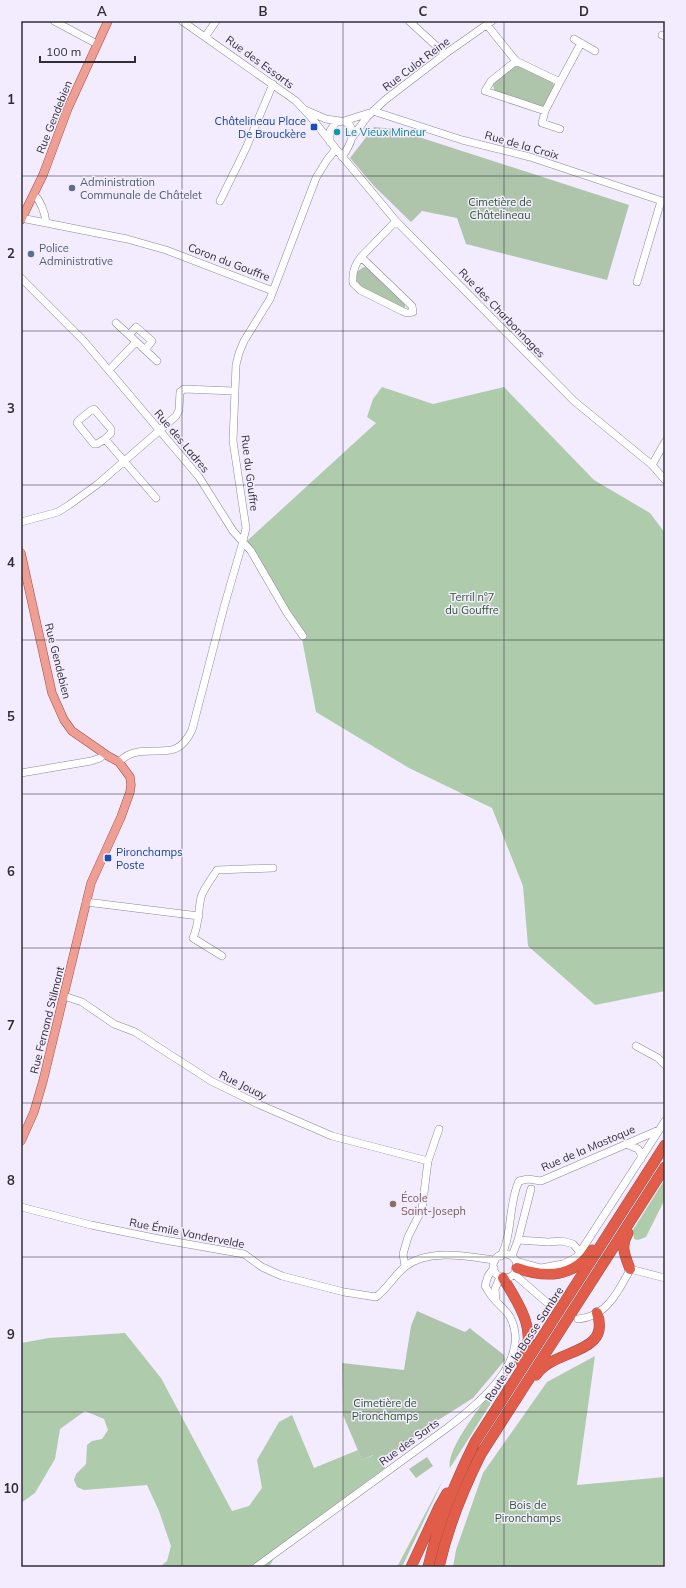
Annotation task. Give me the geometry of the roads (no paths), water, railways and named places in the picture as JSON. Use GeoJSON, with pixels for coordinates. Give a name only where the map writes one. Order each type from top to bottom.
{"type":"FeatureCollection","features":[{"type":"Feature","properties":{"kind":"highway","name":"Route de la Basse Sambre"},"geometry":{"type":"LineString","coordinates":[[428,1567],[435,1538],[461,1471],[475,1442],[665,1145]]}},
{"type":"Feature","properties":{"kind":"highway","name":"Route de la Basse Sambre"},"geometry":{"type":"LineString","coordinates":[[439,1567],[445,1538],[468,1480],[497,1428],[665,1167]]}},
{"type":"Feature","properties":{"kind":"highway"},"geometry":{"type":"LineString","coordinates":[[630,1269],[623,1249],[624,1240],[653,1193],[656,1181]]}},
{"type":"Feature","properties":{"kind":"highway"},"geometry":{"type":"LineString","coordinates":[[515,1265],[533,1274],[546,1275],[559,1274],[575,1267],[588,1256],[619,1211],[628,1203]]}},
{"type":"Feature","properties":{"kind":"highway"},"geometry":{"type":"LineString","coordinates":[[475,1442],[480,1425],[523,1359],[527,1346],[528,1329],[524,1314],[502,1277]]}},
{"type":"Feature","properties":{"kind":"highway"},"geometry":{"type":"LineString","coordinates":[[497,1428],[510,1414],[539,1370],[556,1358],[593,1342],[598,1335],[600,1323],[597,1313]]}},
{"type":"Feature","properties":{"kind":"highway"},"geometry":{"type":"LineString","coordinates":[[411,1567],[439,1507],[461,1471]]}},
{"type":"Feature","properties":{"kind":"main road","name":"Rue Gendebien"},"geometry":{"type":"LineString","coordinates":[[21,218],[43,175],[68,108],[108,21]]}},
{"type":"Feature","properties":{"kind":"main road","name":"Rue Gendebien"},"geometry":{"type":"LineString","coordinates":[[21,553],[52,693],[64,720],[72,731],[104,754],[119,762],[130,778],[130,792],[96,871],[86,902]]}},
{"type":"Feature","properties":{"kind":"main road","name":"Rue Fernand Stilmant"},"geometry":{"type":"LineString","coordinates":[[21,1141],[34,1112],[43,1081],[86,902]]}},
{"type":"Feature","properties":{"kind":"street"},"geometry":{"type":"LineString","coordinates":[[54,21],[97,44]]}},
{"type":"Feature","properties":{"kind":"street","name":"Rue des Essarts"},"geometry":{"type":"LineString","coordinates":[[182,21],[273,84],[296,101],[303,109]]}},
{"type":"Feature","properties":{"kind":"street"},"geometry":{"type":"LineString","coordinates":[[205,37],[216,21]]}},
{"type":"Feature","properties":{"kind":"street"},"geometry":{"type":"LineString","coordinates":[[409,21],[445,54]]}},
{"type":"Feature","properties":{"kind":"street"},"geometry":{"type":"LineString","coordinates":[[490,23],[516,62],[560,82]]}},
{"type":"Feature","properties":{"kind":"street","name":"Rue Culot Reine"},"geometry":{"type":"LineString","coordinates":[[373,111],[445,54],[490,23]]}},
{"type":"Feature","properties":{"kind":"street"},"geometry":{"type":"LineString","coordinates":[[574,39],[595,50]]}},
{"type":"Feature","properties":{"kind":"street"},"geometry":{"type":"LineString","coordinates":[[560,129],[542,123],[560,82],[581,43]]}},
{"type":"Feature","properties":{"kind":"street"},"geometry":{"type":"LineString","coordinates":[[516,62],[490,81],[485,91],[546,111]]}},
{"type":"Feature","properties":{"kind":"street"},"geometry":{"type":"LineString","coordinates":[[220,202],[246,148],[273,84]]}},
{"type":"Feature","properties":{"kind":"street"},"geometry":{"type":"LineString","coordinates":[[303,109],[326,119],[342,121],[351,128],[352,138]]}},
{"type":"Feature","properties":{"kind":"street","name":"Rue des Charbonnages"},"geometry":{"type":"LineString","coordinates":[[303,109],[396,221],[574,401],[652,465],[665,480]]}},
{"type":"Feature","properties":{"kind":"street"},"geometry":{"type":"LineString","coordinates":[[330,142],[330,129],[336,122],[358,118],[373,111]]}},
{"type":"Feature","properties":{"kind":"street"},"geometry":{"type":"LineString","coordinates":[[342,157],[352,138],[373,111]]}},
{"type":"Feature","properties":{"kind":"street","name":"Rue de la Croix"},"geometry":{"type":"LineString","coordinates":[[373,111],[462,140],[530,157],[663,202]]}},
{"type":"Feature","properties":{"kind":"street","name":"Rue du Gouffre"},"geometry":{"type":"LineString","coordinates":[[119,762],[126,756],[137,752],[174,750],[185,743],[194,723],[246,528],[233,441],[236,365],[244,341],[267,306],[316,178],[336,149]]}},
{"type":"Feature","properties":{"kind":"street"},"geometry":{"type":"LineString","coordinates":[[21,218],[46,223],[45,215],[38,198],[34,194]]}},
{"type":"Feature","properties":{"kind":"street"},"geometry":{"type":"LineString","coordinates":[[637,282],[663,202]]}},
{"type":"Feature","properties":{"kind":"street"},"geometry":{"type":"LineString","coordinates":[[361,256],[412,306],[413,312],[407,313],[356,286],[353,278],[354,270],[361,256],[396,221]]}},
{"type":"Feature","properties":{"kind":"street","name":"Coron du Gouffre"},"geometry":{"type":"LineString","coordinates":[[46,223],[127,239],[177,254],[273,291]]}},
{"type":"Feature","properties":{"kind":"street","name":"Rue des Ladres"},"geometry":{"type":"LineString","coordinates":[[21,278],[83,340],[199,477],[233,531],[251,551],[287,613],[303,636]]}},
{"type":"Feature","properties":{"kind":"street"},"geometry":{"type":"LineString","coordinates":[[116,323],[157,361]]}},
{"type":"Feature","properties":{"kind":"street"},"geometry":{"type":"LineString","coordinates":[[129,335],[136,327],[152,342],[145,350]]}},
{"type":"Feature","properties":{"kind":"street"},"geometry":{"type":"LineString","coordinates":[[108,370],[136,342]]}},
{"type":"Feature","properties":{"kind":"street"},"geometry":{"type":"LineString","coordinates":[[21,522],[58,512],[98,484],[176,416],[179,410],[180,392],[184,389],[234,391]]}},
{"type":"Feature","properties":{"kind":"street"},"geometry":{"type":"LineString","coordinates":[[94,409],[111,429],[111,433],[105,439],[97,444],[94,444],[77,423],[90,410],[94,409]]}},
{"type":"Feature","properties":{"kind":"street"},"geometry":{"type":"LineString","coordinates":[[105,439],[156,498]]}},
{"type":"Feature","properties":{"kind":"street"},"geometry":{"type":"LineString","coordinates":[[652,465],[665,442]]}},
{"type":"Feature","properties":{"kind":"street"},"geometry":{"type":"LineString","coordinates":[[21,773],[92,761],[100,758],[104,754]]}},
{"type":"Feature","properties":{"kind":"street"},"geometry":{"type":"LineString","coordinates":[[222,956],[193,938],[200,916],[201,896],[217,870],[273,868]]}},
{"type":"Feature","properties":{"kind":"street"},"geometry":{"type":"LineString","coordinates":[[86,902],[200,916]]}},
{"type":"Feature","properties":{"kind":"street","name":"Rue Jouay"},"geometry":{"type":"LineString","coordinates":[[64,996],[82,1002],[114,1024],[135,1032],[211,1082],[258,1104],[332,1136],[428,1161]]}},
{"type":"Feature","properties":{"kind":"street"},"geometry":{"type":"LineString","coordinates":[[636,1046],[658,1058],[665,1065]]}},
{"type":"Feature","properties":{"kind":"street"},"geometry":{"type":"LineString","coordinates":[[515,1265],[541,1268],[563,1264],[577,1257],[665,1121]]}},
{"type":"Feature","properties":{"kind":"street"},"geometry":{"type":"LineString","coordinates":[[405,1266],[403,1254],[408,1237],[422,1209],[428,1161],[439,1129]]}},
{"type":"Feature","properties":{"kind":"street","name":"Rue de la Mastoque"},"geometry":{"type":"LineString","coordinates":[[498,1258],[509,1228],[514,1192],[519,1181],[528,1179],[541,1180],[659,1130]]}},
{"type":"Feature","properties":{"kind":"street"},"geometry":{"type":"LineString","coordinates":[[626,1144],[638,1149],[641,1154],[641,1159]]}},
{"type":"Feature","properties":{"kind":"street"},"geometry":{"type":"LineString","coordinates":[[531,1189],[518,1240],[515,1265],[507,1278],[497,1274],[494,1268],[498,1258],[508,1254],[515,1265],[551,1306]]}},
{"type":"Feature","properties":{"kind":"street","name":"Rue Émile Vandervelde"},"geometry":{"type":"LineString","coordinates":[[21,1207],[91,1225],[244,1254],[262,1267],[282,1276],[344,1292],[376,1298],[386,1289],[405,1266],[416,1259],[433,1255],[498,1258]]}},
{"type":"Feature","properties":{"kind":"street"},"geometry":{"type":"LineString","coordinates":[[518,1240],[548,1242],[562,1241],[573,1244],[580,1252]]}},
{"type":"Feature","properties":{"kind":"street","name":"Rue des Sarts"},"geometry":{"type":"LineString","coordinates":[[256,1567],[447,1428],[474,1407],[490,1390],[514,1354],[515,1344],[510,1317],[485,1286],[488,1276],[494,1268]]}},
{"type":"Feature","properties":{"kind":"street"},"geometry":{"type":"LineString","coordinates":[[578,1319],[587,1318],[605,1308],[612,1300],[630,1269],[665,1278]]}},
{"type":"Feature","properties":{"kind":"street"},"geometry":{"type":"LineString","coordinates":[[496,1301],[495,1289],[502,1277]]}},
{"type":"Feature","properties":{"kind":"place","name":"Châtelineau Place De Brouckère"},"geometry":{"type":"Point","coordinates":[314,127]}},
{"type":"Feature","properties":{"kind":"place","name":"Le Vieux Mineur"},"geometry":{"type":"Point","coordinates":[337,132]}},
{"type":"Feature","properties":{"kind":"place","name":"Administration Communale de Châtelet"},"geometry":{"type":"Point","coordinates":[72,188]}},
{"type":"Feature","properties":{"kind":"place","name":"Police Administrative"},"geometry":{"type":"Point","coordinates":[31,254]}},
{"type":"Feature","properties":{"kind":"place","name":"Pironchamps Poste"},"geometry":{"type":"Point","coordinates":[108,858]}},
{"type":"Feature","properties":{"kind":"place","name":"École Saint-Joseph"},"geometry":{"type":"Point","coordinates":[393,1204]}},
{"type":"Feature","properties":{"kind":"park label","name":"Cimetière de Châtelineau"},"geometry":{"type":"Point","coordinates":[500,208]}},
{"type":"Feature","properties":{"kind":"park label","name":"Terril n°7 du Gouffre"},"geometry":{"type":"Point","coordinates":[472,603]}},
{"type":"Feature","properties":{"kind":"park label","name":"Cimetière de Pironchamps"},"geometry":{"type":"Point","coordinates":[385,1409]}},
{"type":"Feature","properties":{"kind":"park label","name":"Bois de Pironchamps"},"geometry":{"type":"Point","coordinates":[528,1511]}}]}
